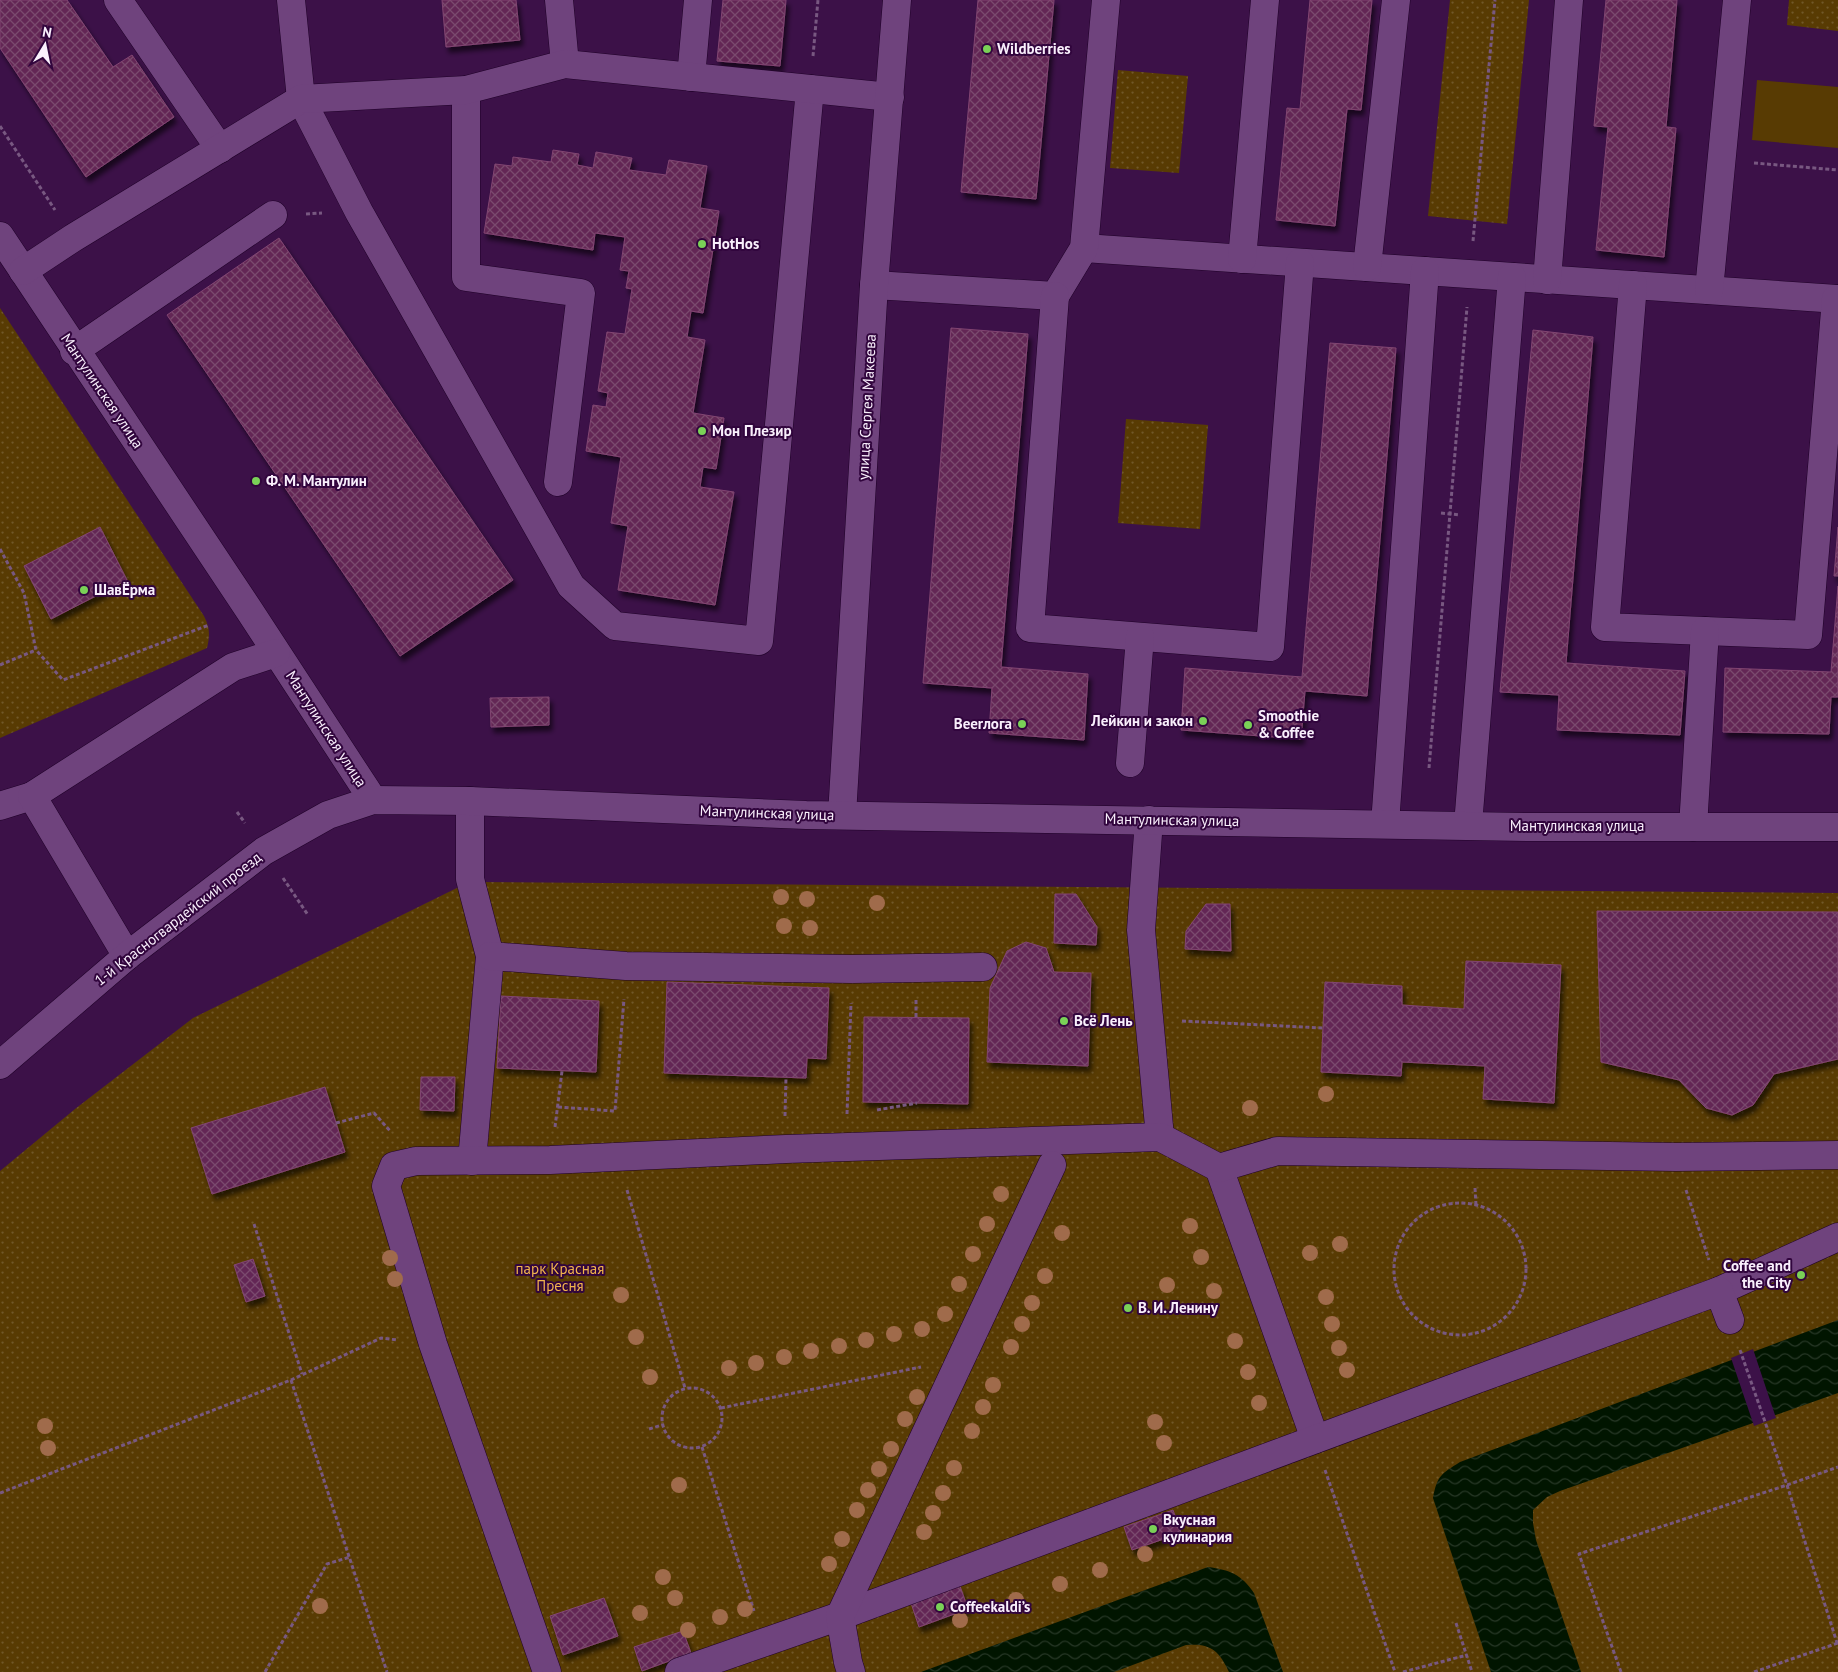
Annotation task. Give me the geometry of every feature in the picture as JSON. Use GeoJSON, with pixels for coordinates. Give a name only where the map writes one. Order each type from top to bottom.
{"type":"FeatureCollection","features":[{"type":"Feature","properties":{"kind":"street"},"geometry":{"type":"LineString","coordinates":[[118,0],[220,149]]}},
{"type":"Feature","properties":{"kind":"street"},"geometry":{"type":"LineString","coordinates":[[291,0],[301,99],[359,212],[571,586],[614,626],[759,641],[810,89]]}},
{"type":"Feature","properties":{"kind":"street"},"geometry":{"type":"LineString","coordinates":[[559,0],[565,64]]}},
{"type":"Feature","properties":{"kind":"street"},"geometry":{"type":"LineString","coordinates":[[691,77],[698,0]]}},
{"type":"Feature","properties":{"kind":"street","name":"улица Сергея Макеева"},"geometry":{"type":"LineString","coordinates":[[842,815],[874,285],[898,0]]}},
{"type":"Feature","properties":{"kind":"street"},"geometry":{"type":"LineString","coordinates":[[1106,0],[1084,248],[1055,296],[1030,628],[1270,647],[1300,263]]}},
{"type":"Feature","properties":{"kind":"street"},"geometry":{"type":"LineString","coordinates":[[1242,259],[1265,0]]}},
{"type":"Feature","properties":{"kind":"street"},"geometry":{"type":"LineString","coordinates":[[1367,267],[1396,0]]}},
{"type":"Feature","properties":{"kind":"street"},"geometry":{"type":"LineString","coordinates":[[1547,280],[1568,0]]}},
{"type":"Feature","properties":{"kind":"street"},"geometry":{"type":"LineString","coordinates":[[1709,290],[1737,0]]}},
{"type":"Feature","properties":{"kind":"street"},"geometry":{"type":"LineString","coordinates":[[23,271],[73,238],[301,99],[466,90],[565,64],[890,97]]}},
{"type":"Feature","properties":{"kind":"street"},"geometry":{"type":"LineString","coordinates":[[466,90],[466,278],[581,293],[558,482]]}},
{"type":"Feature","properties":{"kind":"street"},"geometry":{"type":"LineString","coordinates":[[74,350],[273,215]]}},
{"type":"Feature","properties":{"kind":"street","name":"Мантулинская улица"},"geometry":{"type":"LineString","coordinates":[[0,236],[373,800],[470,801],[842,815],[1385,824],[1838,827]]}},
{"type":"Feature","properties":{"kind":"street"},"geometry":{"type":"LineString","coordinates":[[1084,248],[1547,280],[1634,285],[1837,299],[1808,635],[1605,627],[1634,285]]}},
{"type":"Feature","properties":{"kind":"street"},"geometry":{"type":"LineString","coordinates":[[1385,824],[1425,271]]}},
{"type":"Feature","properties":{"kind":"street"},"geometry":{"type":"LineString","coordinates":[[1468,825],[1512,277]]}},
{"type":"Feature","properties":{"kind":"street"},"geometry":{"type":"LineString","coordinates":[[874,285],[1055,296]]}},
{"type":"Feature","properties":{"kind":"street"},"geometry":{"type":"LineString","coordinates":[[1693,827],[1705,631]]}},
{"type":"Feature","properties":{"kind":"street"},"geometry":{"type":"LineString","coordinates":[[1130,763],[1140,636]]}},
{"type":"Feature","properties":{"kind":"street"},"geometry":{"type":"LineString","coordinates":[[0,806],[32,796],[233,667],[276,653]]}},
{"type":"Feature","properties":{"kind":"street"},"geometry":{"type":"LineString","coordinates":[[32,796],[128,956]]}},
{"type":"Feature","properties":{"kind":"street","name":"1-й Красногвардейский проезд"},"geometry":{"type":"LineString","coordinates":[[0,1065],[128,956],[264,851],[328,815],[373,800]]}},
{"type":"Feature","properties":{"kind":"street"},"geometry":{"type":"LineString","coordinates":[[470,801],[470,879],[490,956],[472,1161]]}},
{"type":"Feature","properties":{"kind":"street"},"geometry":{"type":"LineString","coordinates":[[1149,820],[1141,930],[1160,1137]]}},
{"type":"Feature","properties":{"kind":"street"},"geometry":{"type":"LineString","coordinates":[[490,956],[626,966],[983,967]]}},
{"type":"Feature","properties":{"kind":"street"},"geometry":{"type":"LineString","coordinates":[[1052,1165],[1160,1137]]}},
{"type":"Feature","properties":{"kind":"street"},"geometry":{"type":"LineString","coordinates":[[547,1672],[433,1344],[386,1186],[394,1166],[416,1161],[617,1157],[847,1147],[1160,1137],[1219,1168],[1315,1439]]}},
{"type":"Feature","properties":{"kind":"street"},"geometry":{"type":"LineString","coordinates":[[1040,1141],[1052,1165]]}},
{"type":"Feature","properties":{"kind":"street"},"geometry":{"type":"LineString","coordinates":[[1219,1168],[1277,1151],[1676,1157],[1838,1155]]}},
{"type":"Feature","properties":{"kind":"street"},"geometry":{"type":"LineString","coordinates":[[850,1667],[840,1616],[1052,1165]]}},
{"type":"Feature","properties":{"kind":"street"},"geometry":{"type":"LineString","coordinates":[[679,1672],[840,1616],[1719,1291],[1838,1238]]}},
{"type":"Feature","properties":{"kind":"street"},"geometry":{"type":"LineString","coordinates":[[1719,1291],[1730,1320]]}},
{"type":"Feature","properties":{"kind":"path"},"geometry":{"type":"LineString","coordinates":[[810,89],[818,0]]}},
{"type":"Feature","properties":{"kind":"path"},"geometry":{"type":"LineString","coordinates":[[1429,768],[1495,0]]}},
{"type":"Feature","properties":{"kind":"path"},"geometry":{"type":"LineString","coordinates":[[0,126],[73,238]]}},
{"type":"Feature","properties":{"kind":"path"},"geometry":{"type":"LineString","coordinates":[[1721,161],[1838,170]]}},
{"type":"Feature","properties":{"kind":"path"},"geometry":{"type":"LineString","coordinates":[[273,215],[359,212]]}},
{"type":"Feature","properties":{"kind":"path"},"geometry":{"type":"LineString","coordinates":[[1408,510],[1492,519]]}},
{"type":"Feature","properties":{"kind":"path"},"geometry":{"type":"LineString","coordinates":[[0,549],[24,593],[36,650],[63,680],[208,625]]}},
{"type":"Feature","properties":{"kind":"path"},"geometry":{"type":"LineString","coordinates":[[0,665],[36,650]]}},
{"type":"Feature","properties":{"kind":"path"},"geometry":{"type":"LineString","coordinates":[[558,1107],[615,1111],[626,966]]}},
{"type":"Feature","properties":{"kind":"path"},"geometry":{"type":"LineString","coordinates":[[847,1147],[852,968]]}},
{"type":"Feature","properties":{"kind":"path"},"geometry":{"type":"LineString","coordinates":[[916,995],[916,1017]]}},
{"type":"Feature","properties":{"kind":"path"},"geometry":{"type":"LineString","coordinates":[[1149,1019],[1323,1028]]}},
{"type":"Feature","properties":{"kind":"path"},"geometry":{"type":"LineString","coordinates":[[560,1087],[562,1071]]}},
{"type":"Feature","properties":{"kind":"path"},"geometry":{"type":"LineString","coordinates":[[785,1114],[786,1077]]}},
{"type":"Feature","properties":{"kind":"path"},"geometry":{"type":"LineString","coordinates":[[873,1110],[917,1103]]}},
{"type":"Feature","properties":{"kind":"path"},"geometry":{"type":"LineString","coordinates":[[847,1115],[856,1113]]}},
{"type":"Feature","properties":{"kind":"path"},"geometry":{"type":"LineString","coordinates":[[336,1123],[363,1115]]}},
{"type":"Feature","properties":{"kind":"path"},"geometry":{"type":"LineString","coordinates":[[617,1157],[685,1388]]}},
{"type":"Feature","properties":{"kind":"path"},"geometry":{"type":"LineString","coordinates":[[1676,1157],[1719,1291]]}},
{"type":"Feature","properties":{"kind":"path"},"geometry":{"type":"LineString","coordinates":[[1450,1203],[1476,1204],[1499,1215],[1516,1232],[1526,1254],[1527,1279],[1519,1302],[1500,1324],[1474,1335],[1447,1335],[1421,1324],[1402,1303],[1394,1278],[1395,1252],[1407,1229],[1426,1212],[1450,1203]]}},
{"type":"Feature","properties":{"kind":"path"},"geometry":{"type":"LineString","coordinates":[[254,1224],[302,1374]]}},
{"type":"Feature","properties":{"kind":"path"},"geometry":{"type":"LineString","coordinates":[[1730,1320],[1787,1485],[1838,1644],[1754,1672]]}},
{"type":"Feature","properties":{"kind":"path"},"geometry":{"type":"LineString","coordinates":[[0,1492],[291,1380],[381,1338]]}},
{"type":"Feature","properties":{"kind":"path"},"geometry":{"type":"LineString","coordinates":[[720,1408],[962,1358]]}},
{"type":"Feature","properties":{"kind":"path"},"geometry":{"type":"LineString","coordinates":[[291,1380],[387,1672]]}},
{"type":"Feature","properties":{"kind":"path"},"geometry":{"type":"LineString","coordinates":[[685,1388],[696,1388],[706,1392],[715,1398],[720,1408],[722,1420],[719,1431],[713,1440],[702,1447],[690,1449],[677,1445],[667,1437],[662,1425],[662,1413],[666,1402],[674,1394],[685,1388]]}},
{"type":"Feature","properties":{"kind":"path"},"geometry":{"type":"LineString","coordinates":[[649,1428],[662,1425]]}},
{"type":"Feature","properties":{"kind":"path"},"geometry":{"type":"LineString","coordinates":[[1315,1439],[1395,1672]]}},
{"type":"Feature","properties":{"kind":"path"},"geometry":{"type":"LineString","coordinates":[[702,1447],[763,1642]]}},
{"type":"Feature","properties":{"kind":"path"},"geometry":{"type":"LineString","coordinates":[[1621,1672],[1579,1554],[1838,1467]]}},
{"type":"Feature","properties":{"kind":"path"},"geometry":{"type":"LineString","coordinates":[[266,1672],[327,1564],[350,1557]]}},
{"type":"Feature","properties":{"kind":"path"},"geometry":{"type":"LineString","coordinates":[[1456,1622],[1472,1672]]}},
{"type":"Feature","properties":{"kind":"path"},"geometry":{"type":"LineString","coordinates":[[1403,1672],[1467,1655]]}},
{"type":"Feature","properties":{"kind":"green space"},"geometry":{"type":"Polygon","coordinates":[[[1450,0],[1529,0],[1507,224],[1428,216],[1450,0]]]}},
{"type":"Feature","properties":{"kind":"green space"},"geometry":{"type":"Polygon","coordinates":[[[1789,0],[1838,0],[1838,31],[1787,25],[1789,0]]]}},
{"type":"Feature","properties":{"kind":"green space"},"geometry":{"type":"Polygon","coordinates":[[[1118,70],[1188,76],[1179,173],[1110,168],[1118,70]]]}},
{"type":"Feature","properties":{"kind":"green space"},"geometry":{"type":"Polygon","coordinates":[[[1757,80],[1838,87],[1838,148],[1752,140],[1757,80]]]}},
{"type":"Feature","properties":{"kind":"green space"},"geometry":{"type":"Polygon","coordinates":[[[0,308],[204,616],[209,635],[207,648],[0,738],[0,308]]]}},
{"type":"Feature","properties":{"kind":"green space"},"geometry":{"type":"Polygon","coordinates":[[[1126,419],[1208,425],[1200,529],[1118,523],[1126,419]]]}},
{"type":"Feature","properties":{"kind":"green space","name":"парк Красная Пресня"},"geometry":{"type":"Polygon","coordinates":[[[469,882],[1838,893],[1838,1672],[0,1672],[0,1171],[75,1109],[193,1018],[469,882]]]}},
{"type":"Feature","properties":{"kind":"water"},"geometry":{"type":"Polygon","coordinates":[[[1838,1320],[1838,1393],[1560,1491],[1547,1497],[1533,1510],[1536,1540],[1581,1672],[1491,1672],[1433,1498],[1436,1485],[1441,1476],[1460,1462],[1838,1320]]]}},
{"type":"Feature","properties":{"kind":"water"},"geometry":{"type":"Polygon","coordinates":[[[1208,1567],[1223,1570],[1240,1577],[1254,1593],[1283,1672],[1229,1672],[1221,1658],[1213,1650],[1201,1645],[1186,1645],[1114,1672],[921,1672],[1208,1567]]]}},
{"type":"Feature","properties":{"kind":"pier"},"geometry":{"type":"Polygon","coordinates":[[[1753,1349],[1776,1418],[1754,1426],[1731,1358],[1753,1349]]]}},
{"type":"Feature","properties":{"kind":"building"},"geometry":{"type":"Polygon","coordinates":[[[0,0],[67,0],[113,67],[132,55],[174,117],[86,177],[0,48],[0,0]]]}},
{"type":"Feature","properties":{"kind":"building"},"geometry":{"type":"Polygon","coordinates":[[[442,0],[516,0],[520,40],[446,47],[442,0]]]}},
{"type":"Feature","properties":{"kind":"building"},"geometry":{"type":"Polygon","coordinates":[[[723,0],[786,0],[780,66],[717,61],[723,0]]]}},
{"type":"Feature","properties":{"kind":"building"},"geometry":{"type":"Polygon","coordinates":[[[978,0],[1054,0],[1036,199],[961,192],[978,0]]]}},
{"type":"Feature","properties":{"kind":"building"},"geometry":{"type":"Polygon","coordinates":[[[1310,0],[1372,0],[1361,110],[1347,109],[1335,226],[1276,220],[1287,108],[1300,109],[1310,0]]]}},
{"type":"Feature","properties":{"kind":"building"},"geometry":{"type":"Polygon","coordinates":[[[1606,0],[1677,0],[1666,127],[1676,128],[1664,257],[1596,250],[1608,127],[1594,126],[1606,0]]]}},
{"type":"Feature","properties":{"kind":"building"},"geometry":{"type":"Polygon","coordinates":[[[553,150],[579,154],[577,165],[593,168],[596,152],[632,158],[629,170],[666,175],[669,160],[707,166],[700,208],[719,211],[703,313],[691,311],[687,337],[705,340],[693,413],[724,418],[716,469],[703,467],[700,487],[734,492],[715,605],[618,590],[628,526],[611,523],[621,457],[586,451],[593,405],[606,407],[608,393],[598,391],[607,332],[625,334],[632,289],[626,288],[629,271],[620,270],[625,237],[595,233],[593,250],[484,233],[495,164],[512,166],[513,157],[551,162],[553,150]]]}},
{"type":"Feature","properties":{"kind":"building"},"geometry":{"type":"Polygon","coordinates":[[[279,238],[513,580],[400,656],[167,315],[279,238]]]}},
{"type":"Feature","properties":{"kind":"building"},"geometry":{"type":"Polygon","coordinates":[[[951,328],[1028,334],[1001,667],[1088,674],[1084,740],[989,733],[992,688],[923,683],[951,328]]]}},
{"type":"Feature","properties":{"kind":"building"},"geometry":{"type":"Polygon","coordinates":[[[1533,330],[1593,337],[1566,663],[1685,671],[1680,735],[1557,730],[1559,695],[1500,692],[1533,330]]]}},
{"type":"Feature","properties":{"kind":"building"},"geometry":{"type":"Polygon","coordinates":[[[1330,343],[1396,348],[1367,696],[1305,691],[1301,739],[1181,730],[1185,668],[1302,677],[1330,343]]]}},
{"type":"Feature","properties":{"kind":"building"},"geometry":{"type":"Polygon","coordinates":[[[100,527],[127,580],[51,619],[24,566],[100,527]]]}},
{"type":"Feature","properties":{"kind":"building"},"geometry":{"type":"Polygon","coordinates":[[[1838,527],[1838,576],[1834,576],[1838,527]]]}},
{"type":"Feature","properties":{"kind":"building"},"geometry":{"type":"Polygon","coordinates":[[[1838,586],[1838,697],[1831,697],[1829,734],[1723,732],[1725,668],[1831,672],[1838,586]]]}},
{"type":"Feature","properties":{"kind":"building"},"geometry":{"type":"Polygon","coordinates":[[[549,697],[549,725],[491,727],[490,698],[549,697]]]}},
{"type":"Feature","properties":{"kind":"building"},"geometry":{"type":"Polygon","coordinates":[[[1055,894],[1076,894],[1097,927],[1096,945],[1054,943],[1055,894]]]}},
{"type":"Feature","properties":{"kind":"building"},"geometry":{"type":"Polygon","coordinates":[[[1206,904],[1230,904],[1231,951],[1185,949],[1186,931],[1206,904]]]}},
{"type":"Feature","properties":{"kind":"building"},"geometry":{"type":"Polygon","coordinates":[[[1597,911],[1838,912],[1838,1059],[1774,1074],[1753,1105],[1732,1115],[1706,1108],[1679,1080],[1601,1062],[1597,911]]]}},
{"type":"Feature","properties":{"kind":"building"},"geometry":{"type":"Polygon","coordinates":[[[1026,942],[1046,948],[1054,972],[1091,973],[1088,1066],[987,1062],[990,988],[1007,951],[1026,942]]]}},
{"type":"Feature","properties":{"kind":"building"},"geometry":{"type":"Polygon","coordinates":[[[1466,961],[1561,965],[1554,1103],[1483,1099],[1485,1066],[1402,1062],[1401,1076],[1321,1072],[1325,982],[1402,986],[1402,1005],[1464,1009],[1466,961]]]}},
{"type":"Feature","properties":{"kind":"building"},"geometry":{"type":"Polygon","coordinates":[[[667,982],[829,988],[826,1059],[807,1058],[806,1078],[664,1073],[667,982]]]}},
{"type":"Feature","properties":{"kind":"building"},"geometry":{"type":"Polygon","coordinates":[[[501,996],[599,1001],[596,1072],[497,1068],[501,996]]]}},
{"type":"Feature","properties":{"kind":"building"},"geometry":{"type":"Polygon","coordinates":[[[864,1017],[969,1018],[968,1104],[863,1102],[864,1017]]]}},
{"type":"Feature","properties":{"kind":"building"},"geometry":{"type":"Polygon","coordinates":[[[421,1077],[455,1077],[454,1111],[420,1110],[421,1077]]]}},
{"type":"Feature","properties":{"kind":"building"},"geometry":{"type":"Polygon","coordinates":[[[325,1087],[345,1152],[212,1194],[191,1128],[325,1087]]]}},
{"type":"Feature","properties":{"kind":"building"},"geometry":{"type":"Polygon","coordinates":[[[253,1259],[265,1296],[246,1302],[234,1265],[253,1259]]]}},
{"type":"Feature","properties":{"kind":"building"},"geometry":{"type":"Polygon","coordinates":[[[1173,1510],[1181,1533],[1132,1550],[1124,1527],[1173,1510]]]}},
{"type":"Feature","properties":{"kind":"building"},"geometry":{"type":"Polygon","coordinates":[[[960,1586],[968,1609],[919,1627],[911,1603],[960,1586]]]}},
{"type":"Feature","properties":{"kind":"building"},"geometry":{"type":"Polygon","coordinates":[[[604,1598],[618,1636],[563,1655],[550,1616],[604,1598]]]}},
{"type":"Feature","properties":{"kind":"building"},"geometry":{"type":"Polygon","coordinates":[[[683,1631],[691,1653],[642,1671],[634,1647],[683,1631]]]}},
{"type":"Feature","properties":{"kind":"place","name":"Wildberries"},"geometry":{"type":"Point","coordinates":[987,49]}},
{"type":"Feature","properties":{"kind":"place","name":"HotHos"},"geometry":{"type":"Point","coordinates":[702,244]}},
{"type":"Feature","properties":{"kind":"place","name":"Мон Плезир"},"geometry":{"type":"Point","coordinates":[702,431]}},
{"type":"Feature","properties":{"kind":"place","name":"Ф. М. Мантулин"},"geometry":{"type":"Point","coordinates":[256,481]}},
{"type":"Feature","properties":{"kind":"place","name":"ШавЁрма"},"geometry":{"type":"Point","coordinates":[84,590]}},
{"type":"Feature","properties":{"kind":"place","name":"Лейкин и закон"},"geometry":{"type":"Point","coordinates":[1203,721]}},
{"type":"Feature","properties":{"kind":"place","name":"Beerлога"},"geometry":{"type":"Point","coordinates":[1022,724]}},
{"type":"Feature","properties":{"kind":"place","name":"Smoothie & Coffee"},"geometry":{"type":"Point","coordinates":[1248,725]}},
{"type":"Feature","properties":{"kind":"place","name":"Всё Лень"},"geometry":{"type":"Point","coordinates":[1064,1021]}},
{"type":"Feature","properties":{"kind":"place","name":"Coffee and the City"},"geometry":{"type":"Point","coordinates":[1801,1275]}},
{"type":"Feature","properties":{"kind":"place","name":"В. И. Ленину"},"geometry":{"type":"Point","coordinates":[1128,1308]}},
{"type":"Feature","properties":{"kind":"place","name":"Вкусная кулинария"},"geometry":{"type":"Point","coordinates":[1153,1529]}},
{"type":"Feature","properties":{"kind":"place","name":"Coffeekaldi’s"},"geometry":{"type":"Point","coordinates":[940,1607]}}]}
